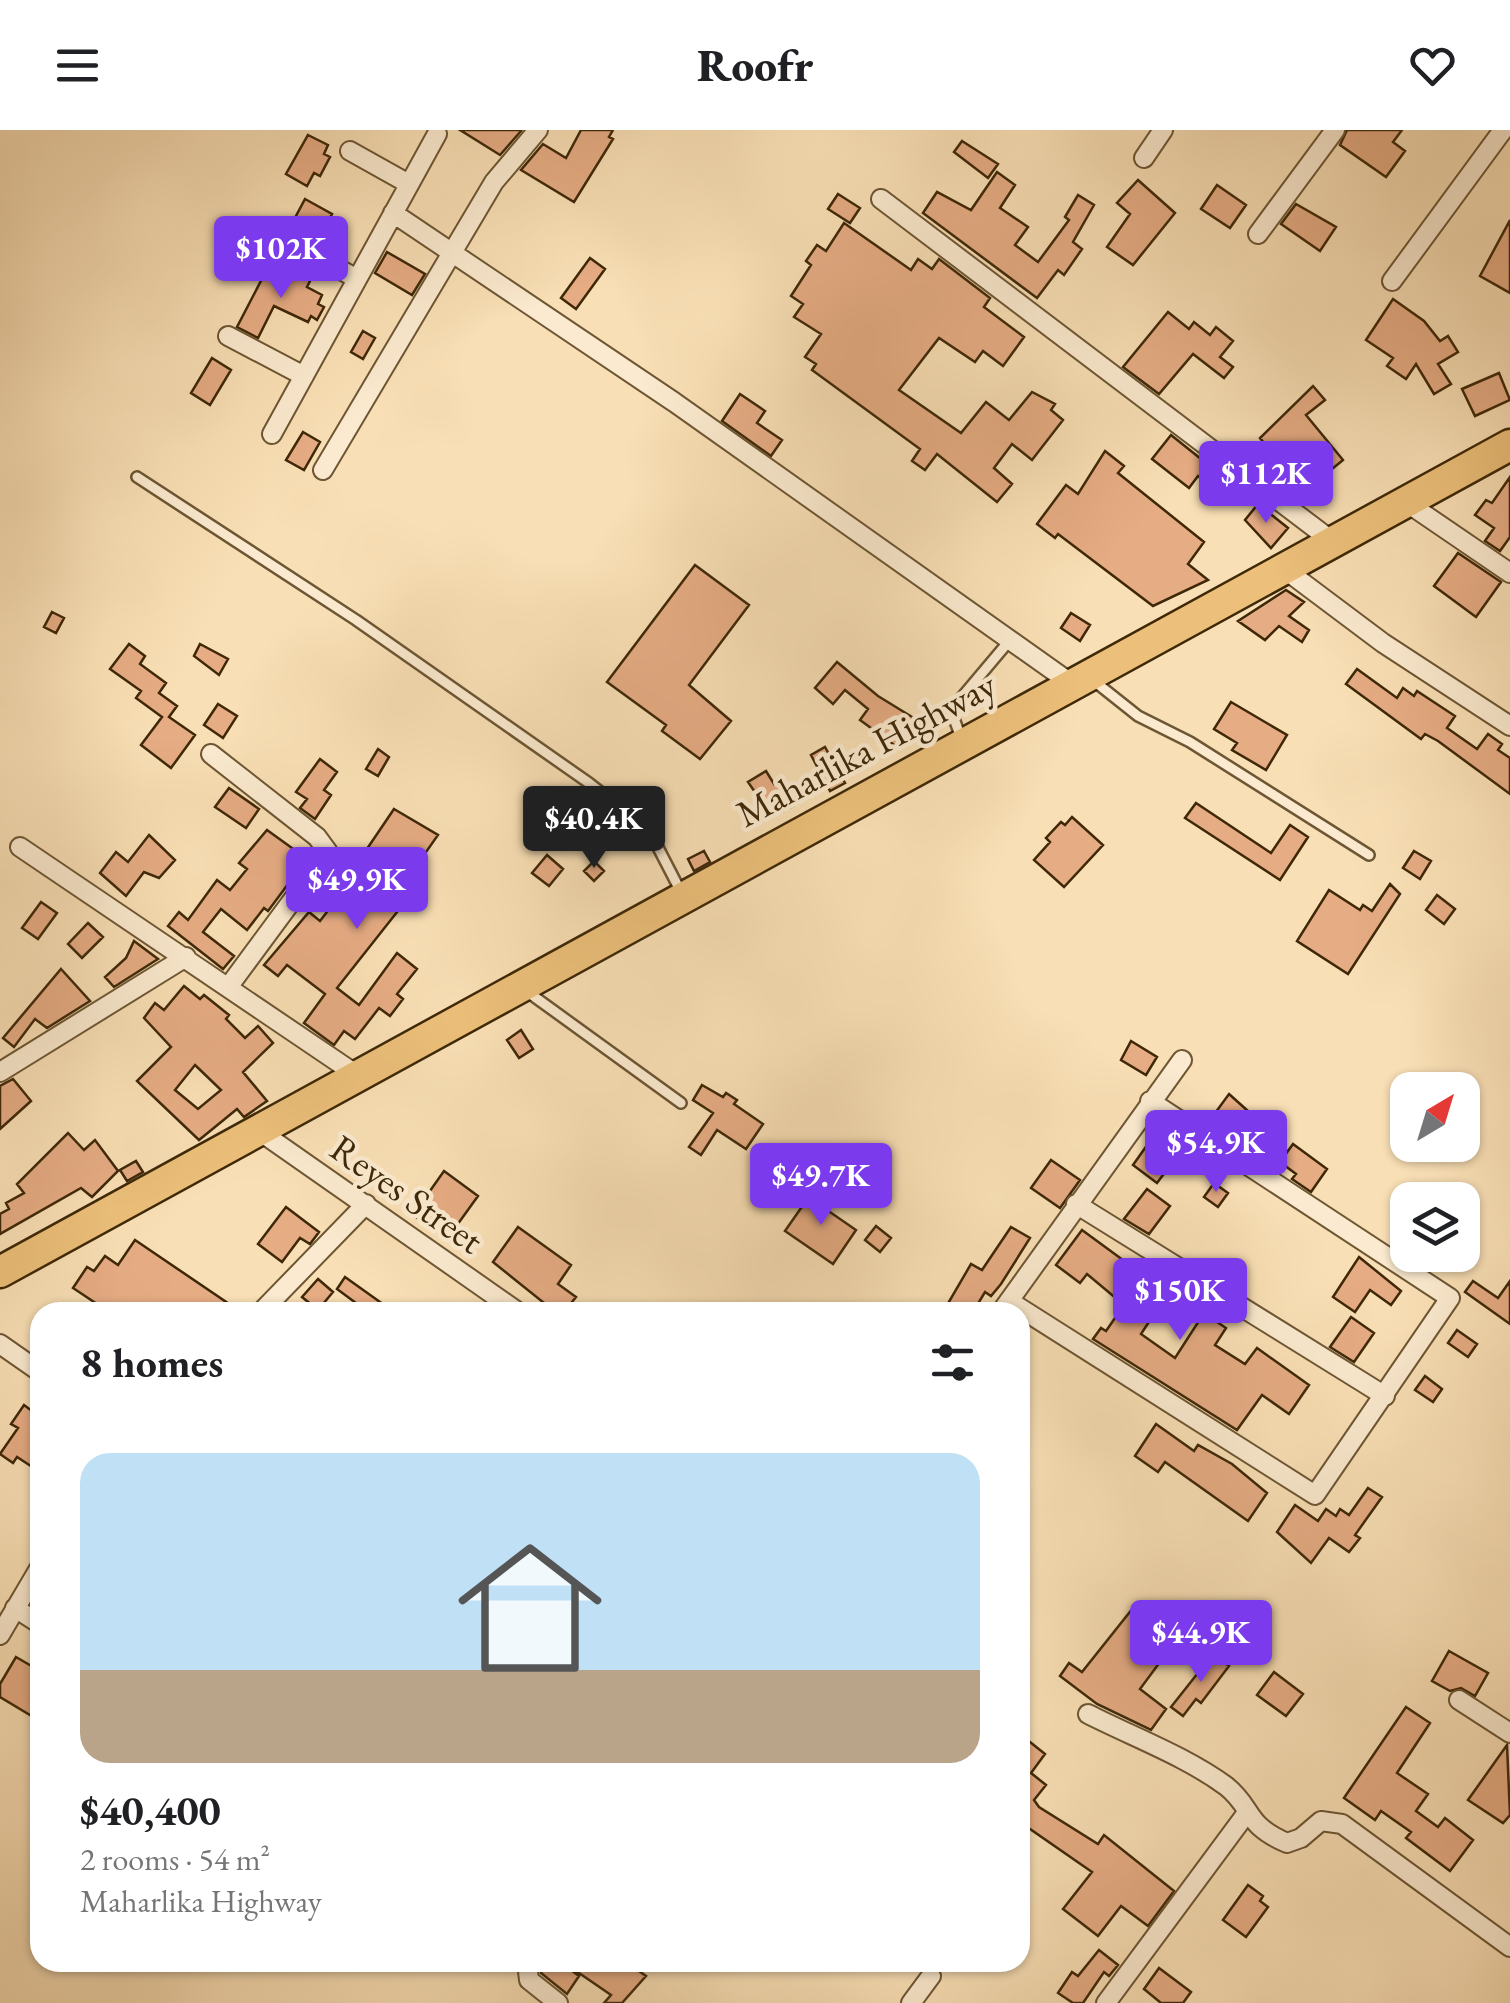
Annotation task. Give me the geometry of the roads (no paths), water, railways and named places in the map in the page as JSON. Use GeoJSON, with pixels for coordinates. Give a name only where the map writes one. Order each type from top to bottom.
{"type":"FeatureCollection","features":[{"type":"Feature","properties":{"kind":"highway","name":"Maharlika Highway"},"geometry":{"type":"LineString","coordinates":[[0,1272],[682,895],[1510,446]]}},
{"type":"Feature","properties":{"kind":"street"},"geometry":{"type":"LineString","coordinates":[[323,470],[494,182],[538,130]]}},
{"type":"Feature","properties":{"kind":"street"},"geometry":{"type":"LineString","coordinates":[[1144,158],[1163,130]]}},
{"type":"Feature","properties":{"kind":"street"},"geometry":{"type":"LineString","coordinates":[[1258,234],[1335,130]]}},
{"type":"Feature","properties":{"kind":"street"},"geometry":{"type":"LineString","coordinates":[[1392,281],[1502,130]]}},
{"type":"Feature","properties":{"kind":"street"},"geometry":{"type":"LineString","coordinates":[[272,434],[437,134]]}},
{"type":"Feature","properties":{"kind":"street"},"geometry":{"type":"LineString","coordinates":[[350,150],[409,184]]}},
{"type":"Feature","properties":{"kind":"street"},"geometry":{"type":"LineString","coordinates":[[881,199],[1332,542]]}},
{"type":"Feature","properties":{"kind":"street"},"geometry":{"type":"LineString","coordinates":[[394,213],[1010,640],[1080,679]]}},
{"type":"Feature","properties":{"kind":"street"},"geometry":{"type":"LineString","coordinates":[[310,253],[357,279]]}},
{"type":"Feature","properties":{"kind":"street"},"geometry":{"type":"LineString","coordinates":[[228,336],[304,376]]}},
{"type":"Feature","properties":{"kind":"street"},"geometry":{"type":"LineString","coordinates":[[1406,502],[1510,573]]}},
{"type":"Feature","properties":{"kind":"street"},"geometry":{"type":"LineString","coordinates":[[1282,568],[1383,643],[1510,726]]}},
{"type":"Feature","properties":{"kind":"street"},"geometry":{"type":"LineString","coordinates":[[211,754],[317,837],[328,852],[229,986]]}},
{"type":"Feature","properties":{"kind":"street"},"geometry":{"type":"LineString","coordinates":[[20,847],[357,1075]]}},
{"type":"Feature","properties":{"kind":"street"},"geometry":{"type":"LineString","coordinates":[[0,1072],[186,958]]}},
{"type":"Feature","properties":{"kind":"street"},"geometry":{"type":"LineString","coordinates":[[1008,1302],[1182,1060]]}},
{"type":"Feature","properties":{"kind":"street"},"geometry":{"type":"LineString","coordinates":[[1030,1322],[1315,1494],[1450,1298],[1150,1101]]}},
{"type":"Feature","properties":{"kind":"street","name":"Reyes Street"},"geometry":{"type":"LineString","coordinates":[[258,1130],[502,1302]]}},
{"type":"Feature","properties":{"kind":"street"},"geometry":{"type":"LineString","coordinates":[[271,1302],[366,1204]]}},
{"type":"Feature","properties":{"kind":"street"},"geometry":{"type":"LineString","coordinates":[[1076,1204],[1384,1396]]}},
{"type":"Feature","properties":{"kind":"street"},"geometry":{"type":"LineString","coordinates":[[0,1344],[30,1365]]}},
{"type":"Feature","properties":{"kind":"street"},"geometry":{"type":"LineString","coordinates":[[0,1635],[30,1583]]}},
{"type":"Feature","properties":{"kind":"street"},"geometry":{"type":"LineString","coordinates":[[15,1608],[30,1618]]}},
{"type":"Feature","properties":{"kind":"street"},"geometry":{"type":"LineString","coordinates":[[1458,1700],[1510,1733]]}},
{"type":"Feature","properties":{"kind":"street"},"geometry":{"type":"LineString","coordinates":[[1088,1714],[1227,1787],[1261,1830],[1287,1842],[1302,1838],[1321,1822],[1342,1824],[1510,1947]]}},
{"type":"Feature","properties":{"kind":"street"},"geometry":{"type":"LineString","coordinates":[[1106,2003],[1246,1814]]}},
{"type":"Feature","properties":{"kind":"street"},"geometry":{"type":"LineString","coordinates":[[526,1972],[558,2003]]}},
{"type":"Feature","properties":{"kind":"street"},"geometry":{"type":"LineString","coordinates":[[910,2003],[931,1976]]}},
{"type":"Feature","properties":{"kind":"lane"},"geometry":{"type":"LineString","coordinates":[[138,477],[356,620],[588,782],[649,830],[682,895]]}},
{"type":"Feature","properties":{"kind":"lane"},"geometry":{"type":"LineString","coordinates":[[963,742],[951,710],[1010,640]]}},
{"type":"Feature","properties":{"kind":"lane"},"geometry":{"type":"LineString","coordinates":[[1080,679],[1138,716],[1190,742],[1370,855]]}},
{"type":"Feature","properties":{"kind":"lane"},"geometry":{"type":"LineString","coordinates":[[518,986],[681,1103]]}}]}
